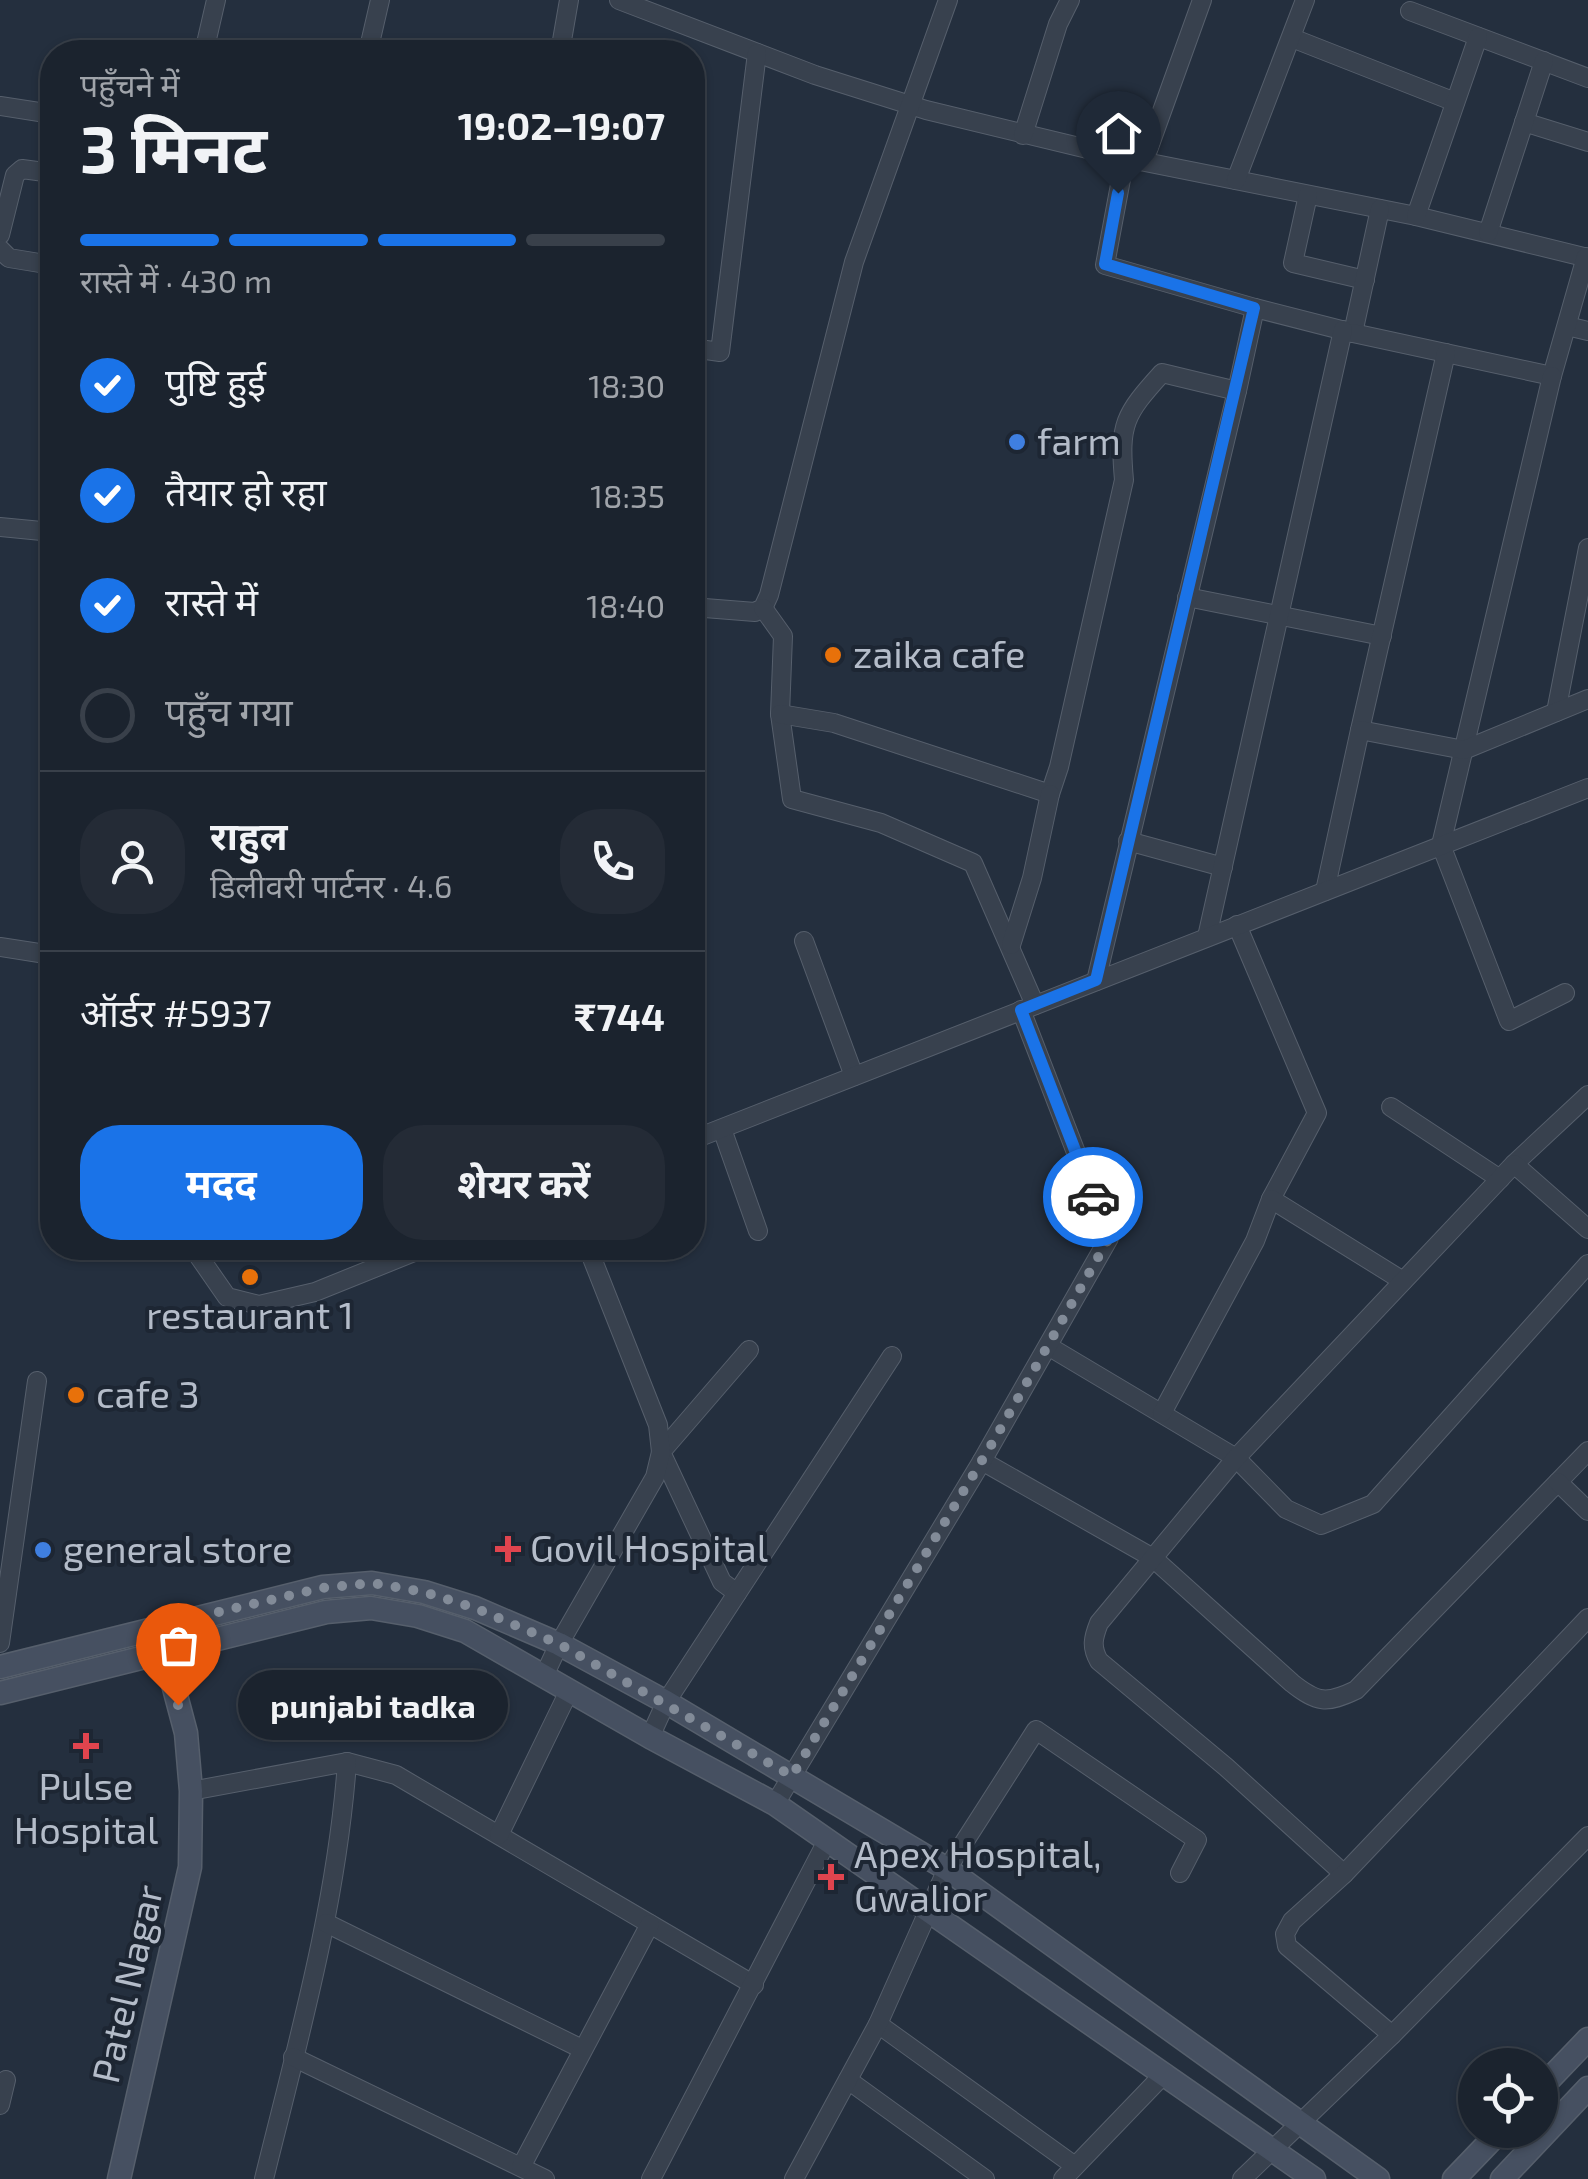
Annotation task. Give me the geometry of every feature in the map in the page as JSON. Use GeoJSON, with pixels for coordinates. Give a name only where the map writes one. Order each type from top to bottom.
{"type":"FeatureCollection","features":[{"type":"Feature","properties":{"kind":"main road"},"geometry":{"type":"LineString","coordinates":[[0,1667],[322,1588],[372,1583],[424,1592],[475,1608],[559,1644],[666,1702],[947,1869],[1378,2179]]}},
{"type":"Feature","properties":{"kind":"main road"},"geometry":{"type":"LineString","coordinates":[[0,1693],[326,1612],[371,1608],[418,1616],[465,1631],[650,1738],[775,1804],[1314,2179]]}},
{"type":"Feature","properties":{"kind":"main road","name":"Patel Nagar"},"geometry":{"type":"LineString","coordinates":[[119,2179],[190,1867],[191,1792],[186,1733],[158,1626]]}},
{"type":"Feature","properties":{"kind":"main road"},"geometry":{"type":"LineString","coordinates":[[1558,2073],[1586,2047]]}},
{"type":"Feature","properties":{"kind":"main road"},"geometry":{"type":"LineString","coordinates":[[1502,2179],[1588,2088]]}},
{"type":"Feature","properties":{"kind":"main road"},"geometry":{"type":"LineString","coordinates":[[1454,2179],[1484,2148]]}},
{"type":"Feature","properties":{"kind":"street"},"geometry":{"type":"LineString","coordinates":[[207,40],[216,0]]}},
{"type":"Feature","properties":{"kind":"street"},"geometry":{"type":"LineString","coordinates":[[371,40],[380,0]]}},
{"type":"Feature","properties":{"kind":"street"},"geometry":{"type":"LineString","coordinates":[[562,40],[568,0]]}},
{"type":"Feature","properties":{"kind":"street"},"geometry":{"type":"LineString","coordinates":[[619,0],[666,8],[757,53],[910,105],[1022,135],[1416,216],[1587,258],[1552,376],[1441,845],[1509,1021],[1565,993]]}},
{"type":"Feature","properties":{"kind":"street"},"geometry":{"type":"LineString","coordinates":[[763,608],[854,262],[948,0]]}},
{"type":"Feature","properties":{"kind":"street"},"geometry":{"type":"LineString","coordinates":[[1022,135],[1058,24],[1070,0]]}},
{"type":"Feature","properties":{"kind":"street"},"geometry":{"type":"LineString","coordinates":[[1202,0],[1135,160],[1105,264],[1254,308],[1552,376]]}},
{"type":"Feature","properties":{"kind":"street"},"geometry":{"type":"LineString","coordinates":[[1236,180],[1305,0]]}},
{"type":"Feature","properties":{"kind":"street"},"geometry":{"type":"LineString","coordinates":[[1410,11],[1588,78]]}},
{"type":"Feature","properties":{"kind":"street"},"geometry":{"type":"LineString","coordinates":[[1416,216],[1478,36]]}},
{"type":"Feature","properties":{"kind":"street"},"geometry":{"type":"LineString","coordinates":[[1292,38],[1456,102]]}},
{"type":"Feature","properties":{"kind":"street"},"geometry":{"type":"LineString","coordinates":[[705,350],[720,352],[757,53]]}},
{"type":"Feature","properties":{"kind":"street"},"geometry":{"type":"LineString","coordinates":[[1488,233],[1544,61]]}},
{"type":"Feature","properties":{"kind":"street"},"geometry":{"type":"LineString","coordinates":[[0,106],[40,112]]}},
{"type":"Feature","properties":{"kind":"street"},"geometry":{"type":"LineString","coordinates":[[1524,122],[1588,142]]}},
{"type":"Feature","properties":{"kind":"street"},"geometry":{"type":"LineString","coordinates":[[0,235],[15,175],[22,170],[40,172]]}},
{"type":"Feature","properties":{"kind":"street"},"geometry":{"type":"LineString","coordinates":[[1308,194],[1293,263],[1365,280]]}},
{"type":"Feature","properties":{"kind":"street"},"geometry":{"type":"LineString","coordinates":[[1207,937],[1279,616],[1380,209]]}},
{"type":"Feature","properties":{"kind":"street"},"geometry":{"type":"LineString","coordinates":[[0,249],[9,258],[40,263]]}},
{"type":"Feature","properties":{"kind":"street"},"geometry":{"type":"LineString","coordinates":[[1096,980],[1254,308]]}},
{"type":"Feature","properties":{"kind":"street"},"geometry":{"type":"LineString","coordinates":[[1567,326],[1588,331]]}},
{"type":"Feature","properties":{"kind":"street"},"geometry":{"type":"LineString","coordinates":[[1325,891],[1446,352]]}},
{"type":"Feature","properties":{"kind":"street"},"geometry":{"type":"LineString","coordinates":[[1011,946],[1059,767],[1124,480],[1120,439],[1134,403],[1162,373],[1237,391]]}},
{"type":"Feature","properties":{"kind":"street"},"geometry":{"type":"LineString","coordinates":[[0,527],[40,531]]}},
{"type":"Feature","properties":{"kind":"street"},"geometry":{"type":"LineString","coordinates":[[1556,712],[1588,548]]}},
{"type":"Feature","properties":{"kind":"street"},"geometry":{"type":"LineString","coordinates":[[1187,597],[1382,636]]}},
{"type":"Feature","properties":{"kind":"street"},"geometry":{"type":"LineString","coordinates":[[705,609],[744,614],[763,608]]}},
{"type":"Feature","properties":{"kind":"street"},"geometry":{"type":"LineString","coordinates":[[763,608],[783,636],[780,714],[792,800],[881,823],[973,863],[1011,946],[1028,1008],[1109,1238],[982,1461],[775,1804]]}},
{"type":"Feature","properties":{"kind":"street"},"geometry":{"type":"LineString","coordinates":[[1360,730],[1464,750],[1588,699]]}},
{"type":"Feature","properties":{"kind":"street"},"geometry":{"type":"LineString","coordinates":[[780,714],[834,722],[1050,794]]}},
{"type":"Feature","properties":{"kind":"street"},"geometry":{"type":"LineString","coordinates":[[705,1135],[1588,788]]}},
{"type":"Feature","properties":{"kind":"street"},"geometry":{"type":"LineString","coordinates":[[1128,841],[1223,867]]}},
{"type":"Feature","properties":{"kind":"street"},"geometry":{"type":"LineString","coordinates":[[1162,1413],[1317,1113],[1237,925]]}},
{"type":"Feature","properties":{"kind":"street"},"geometry":{"type":"LineString","coordinates":[[804,941],[854,1076]]}},
{"type":"Feature","properties":{"kind":"street"},"geometry":{"type":"LineString","coordinates":[[0,947],[40,953]]}},
{"type":"Feature","properties":{"kind":"street"},"geometry":{"type":"LineString","coordinates":[[1344,1874],[1226,1767],[1099,1662],[1093,1638],[1099,1623],[1236,1458],[1500,1178],[1588,1095]]}},
{"type":"Feature","properties":{"kind":"street"},"geometry":{"type":"LineString","coordinates":[[1390,1107],[1500,1178]]}},
{"type":"Feature","properties":{"kind":"street"},"geometry":{"type":"LineString","coordinates":[[722,1128],[758,1231]]}},
{"type":"Feature","properties":{"kind":"street"},"geometry":{"type":"LineString","coordinates":[[1514,1164],[1588,1229]]}},
{"type":"Feature","properties":{"kind":"street"},"geometry":{"type":"LineString","coordinates":[[1271,1199],[1403,1281]]}},
{"type":"Feature","properties":{"kind":"street"},"geometry":{"type":"LineString","coordinates":[[202,1260],[228,1297],[259,1305],[316,1292],[395,1260]]}},
{"type":"Feature","properties":{"kind":"street"},"geometry":{"type":"LineString","coordinates":[[593,1260],[658,1424],[661,1452],[722,1582],[737,1593]]}},
{"type":"Feature","properties":{"kind":"street"},"geometry":{"type":"LineString","coordinates":[[1048,1346],[1236,1458],[1286,1509],[1320,1524],[1372,1504],[1588,1264]]}},
{"type":"Feature","properties":{"kind":"street"},"geometry":{"type":"LineString","coordinates":[[544,1676],[655,1477],[661,1452],[748,1350]]}},
{"type":"Feature","properties":{"kind":"street"},"geometry":{"type":"LineString","coordinates":[[650,1738],[666,1702],[892,1356]]}},
{"type":"Feature","properties":{"kind":"street"},"geometry":{"type":"LineString","coordinates":[[0,1644],[37,1381]]}},
{"type":"Feature","properties":{"kind":"street"},"geometry":{"type":"LineString","coordinates":[[982,1461],[1153,1558],[1292,1683],[1310,1696],[1333,1701],[1356,1690],[1588,1451]]}},
{"type":"Feature","properties":{"kind":"street"},"geometry":{"type":"LineString","coordinates":[[1558,1482],[1588,1511]]}},
{"type":"Feature","properties":{"kind":"street"},"geometry":{"type":"LineString","coordinates":[[1392,2035],[1286,1946],[1285,1934],[1292,1921],[1344,1874],[1588,1618]]}},
{"type":"Feature","properties":{"kind":"street"},"geometry":{"type":"LineString","coordinates":[[499,1835],[569,1691]]}},
{"type":"Feature","properties":{"kind":"street"},"geometry":{"type":"LineString","coordinates":[[794,2179],[878,2024],[947,1869],[1036,1730],[1197,1840],[1180,1873]]}},
{"type":"Feature","properties":{"kind":"street"},"geometry":{"type":"LineString","coordinates":[[268,2177],[326,1923],[342,1835],[347,1762]]}},
{"type":"Feature","properties":{"kind":"street"},"geometry":{"type":"LineString","coordinates":[[191,1792],[347,1762],[396,1775],[754,1985]]}},
{"type":"Feature","properties":{"kind":"street"},"geometry":{"type":"LineString","coordinates":[[1242,2179],[1392,2035],[1588,1836]]}},
{"type":"Feature","properties":{"kind":"street"},"geometry":{"type":"LineString","coordinates":[[651,2179],[828,1839]]}},
{"type":"Feature","properties":{"kind":"street"},"geometry":{"type":"LineString","coordinates":[[326,1923],[582,2048]]}},
{"type":"Feature","properties":{"kind":"street"},"geometry":{"type":"LineString","coordinates":[[521,2167],[650,1924]]}},
{"type":"Feature","properties":{"kind":"street"},"geometry":{"type":"LineString","coordinates":[[878,2024],[1069,2173],[1165,2073]]}},
{"type":"Feature","properties":{"kind":"street"},"geometry":{"type":"LineString","coordinates":[[294,2058],[545,2179]]}},
{"type":"Feature","properties":{"kind":"street"},"geometry":{"type":"LineString","coordinates":[[0,2105],[6,2080]]}},
{"type":"Feature","properties":{"kind":"street"},"geometry":{"type":"LineString","coordinates":[[848,2080],[984,2179]]}},
{"type":"Feature","properties":{"kind":"way so far"},"geometry":{"type":"LineString","coordinates":[[178,1705],[158,1626],[322,1588],[372,1583],[424,1592],[475,1608],[559,1644],[792,1776],[993,1442],[1109,1238],[1093,1197]]}},
{"type":"Feature","properties":{"kind":"place","name":"farm"},"geometry":{"type":"Point","coordinates":[1017,442]}},
{"type":"Feature","properties":{"kind":"place","name":"zaika cafe"},"geometry":{"type":"Point","coordinates":[833,655]}},
{"type":"Feature","properties":{"kind":"place","name":"restaurant 1"},"geometry":{"type":"Point","coordinates":[250,1277]}},
{"type":"Feature","properties":{"kind":"place","name":"cafe 3"},"geometry":{"type":"Point","coordinates":[76,1395]}},
{"type":"Feature","properties":{"kind":"place","name":"Govil Hospital"},"geometry":{"type":"Point","coordinates":[508,1549]}},
{"type":"Feature","properties":{"kind":"place","name":"general store"},"geometry":{"type":"Point","coordinates":[43,1550]}},
{"type":"Feature","properties":{"kind":"place","name":"punjabi tadka"},"geometry":{"type":"Point","coordinates":[178,1705]}},
{"type":"Feature","properties":{"kind":"place","name":"Pulse Hospital"},"geometry":{"type":"Point","coordinates":[86,1746]}},
{"type":"Feature","properties":{"kind":"place","name":"Apex Hospital, Gwalior"},"geometry":{"type":"Point","coordinates":[831,1877]}},
{"type":"Feature","properties":{"kind":"route"},"geometry":{"type":"LineString","coordinates":[[1093,1197],[1021,1010],[1096,980],[1254,308],[1105,264],[1118,193]]}}]}
